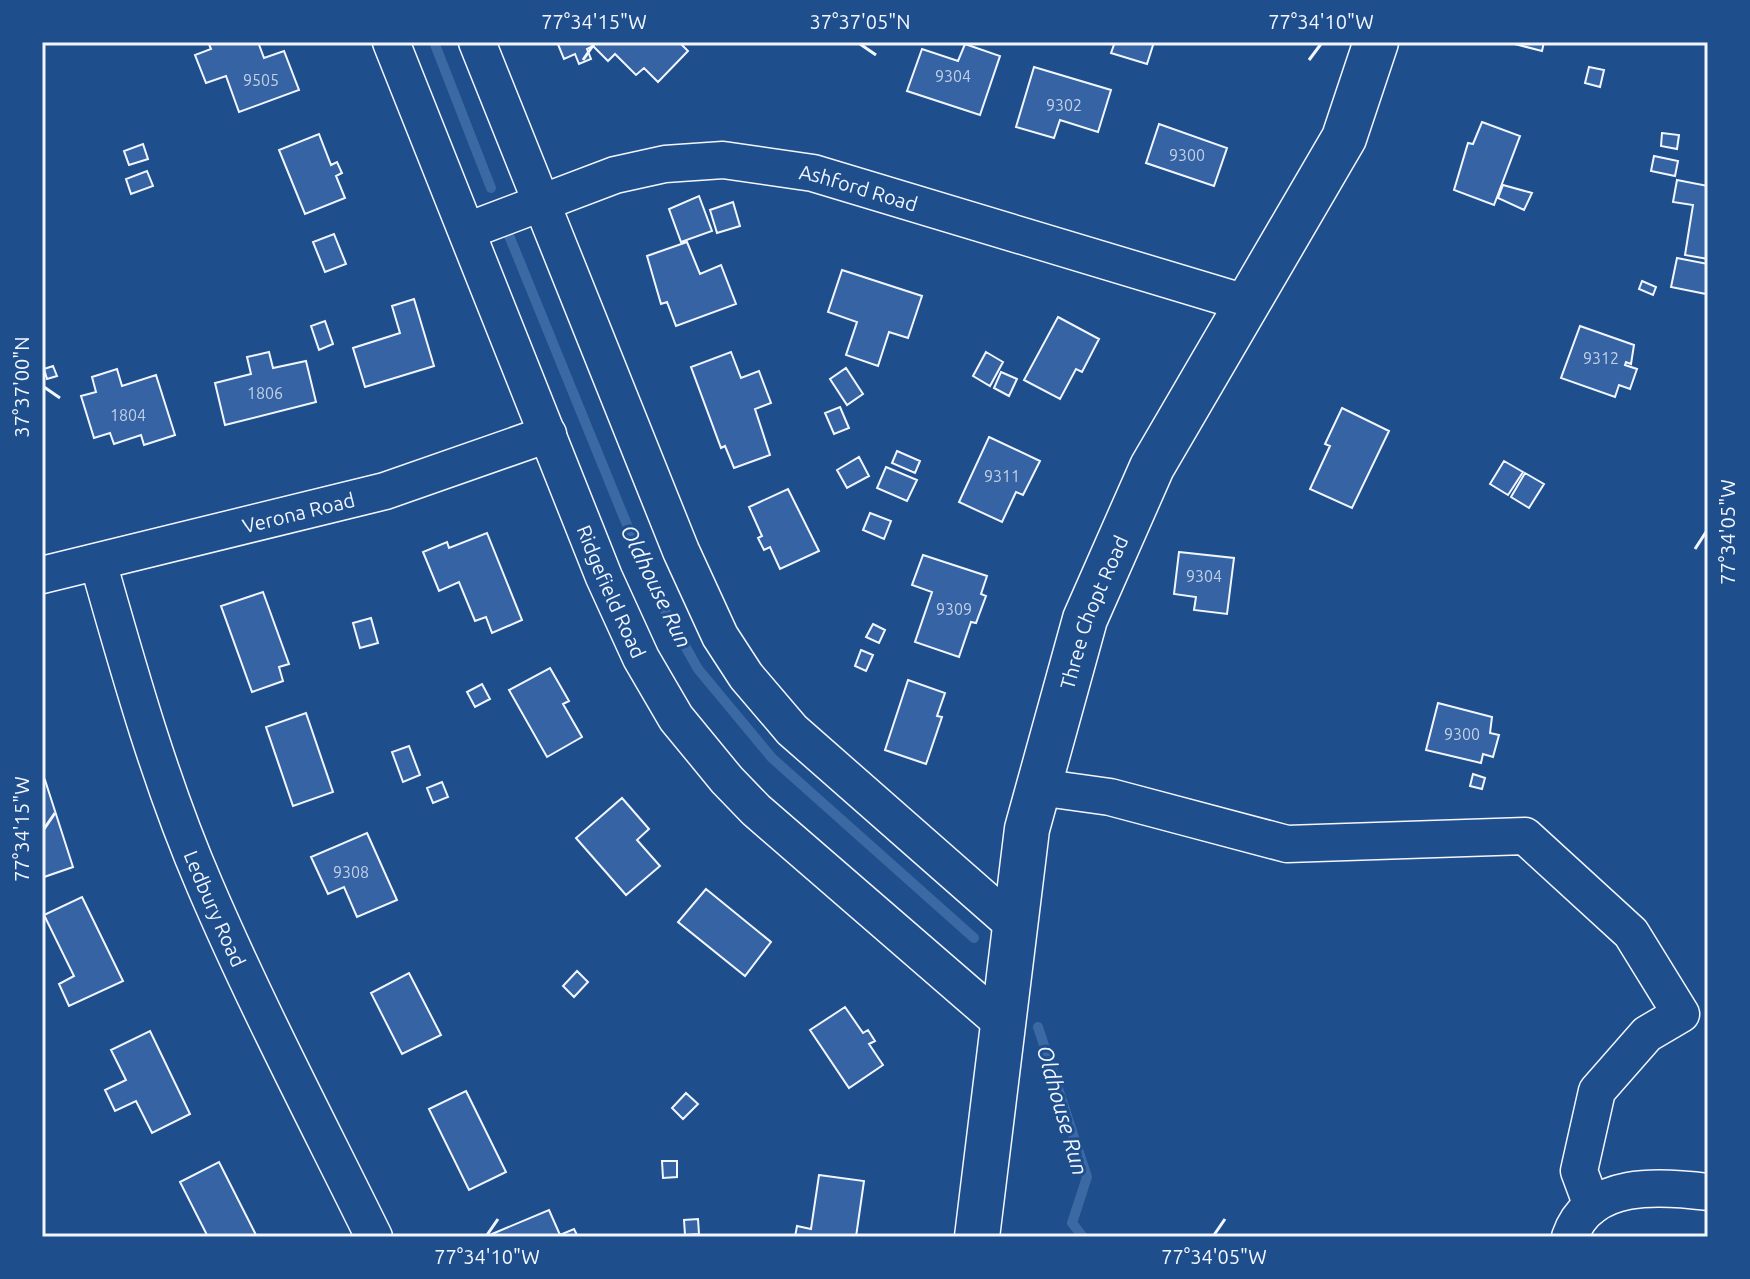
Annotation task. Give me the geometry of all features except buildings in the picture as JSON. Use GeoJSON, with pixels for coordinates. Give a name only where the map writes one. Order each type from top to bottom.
{"type":"FeatureCollection","features":[{"type":"Feature","properties":{"kind":"main road","name":"Three Chopt Road"},"geometry":{"type":"LineString","coordinates":[[977,1237],[1027,829],[1085,619],[1152,467],[1344,138],[1376,42]]}},
{"type":"Feature","properties":{"kind":"street","name":"Ridgefield Road"},"geometry":{"type":"LineString","coordinates":[[391,42],[635,645],[676,718],[756,810],[1003,1024]]}},
{"type":"Feature","properties":{"kind":"street"},"geometry":{"type":"LineString","coordinates":[[477,42],[681,551],[720,636],[746,676],[792,730],[1015,926]]}},
{"type":"Feature","properties":{"kind":"street","name":"Ashford Road"},"geometry":{"type":"LineString","coordinates":[[467,231],[615,175],[665,164],[723,160],[774,164],[1249,304]]}},
{"type":"Feature","properties":{"kind":"street","name":"Verona Road"},"geometry":{"type":"LineString","coordinates":[[42,575],[385,491],[548,434]]}},
{"type":"Feature","properties":{"kind":"street","name":"Ledbury Road"},"geometry":{"type":"LineString","coordinates":[[98,562],[146,727],[203,883],[249,985],[374,1237]]}},
{"type":"Feature","properties":{"kind":"street"},"geometry":{"type":"LineString","coordinates":[[1038,787],[1110,797],[1287,844],[1525,836],[1631,933],[1695,1007],[1647,1034],[1597,1091],[1579,1171],[1592,1206]]}},
{"type":"Feature","properties":{"kind":"street"},"geometry":{"type":"LineString","coordinates":[[1570,1237],[1573,1227],[1592,1206],[1634,1188],[1708,1192]]}},
{"type":"Feature","properties":{"kind":"waterway","name":"Oldhouse Run"},"geometry":{"type":"LineString","coordinates":[[434,42],[491,188]]}},
{"type":"Feature","properties":{"kind":"waterway","name":"Oldhouse Run"},"geometry":{"type":"LineString","coordinates":[[508,233],[654,591],[698,669],[772,758],[974,938]]}},
{"type":"Feature","properties":{"kind":"waterway","name":"Oldhouse Run"},"geometry":{"type":"LineString","coordinates":[[1038,1027],[1087,1177],[1072,1223],[1083,1237]]}}]}
